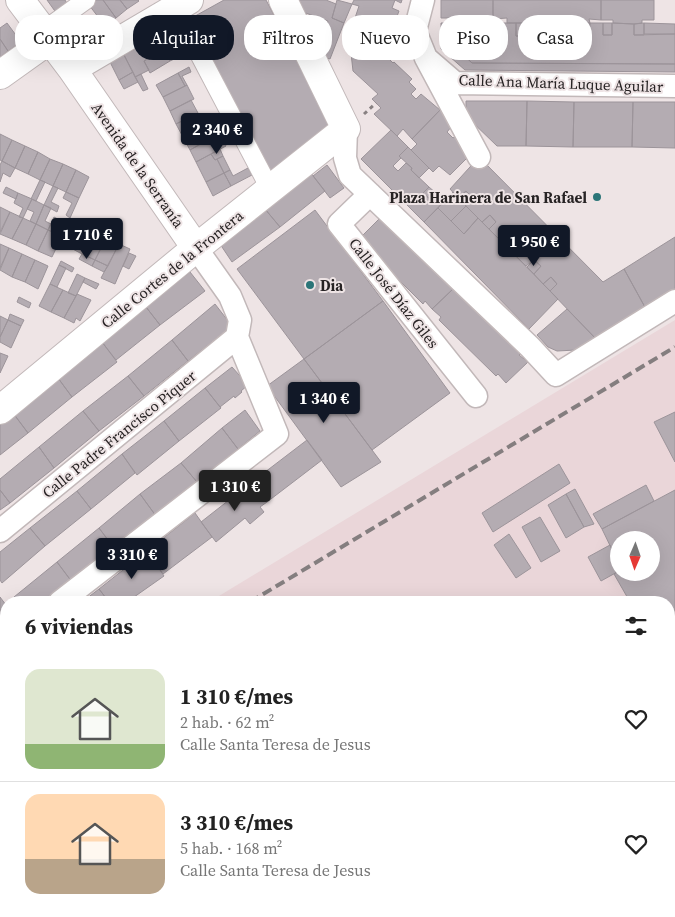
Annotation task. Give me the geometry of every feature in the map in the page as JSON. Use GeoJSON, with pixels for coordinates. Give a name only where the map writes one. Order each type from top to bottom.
{"type":"FeatureCollection","features":[{"type":"Feature","properties":{"kind":"street","name":"Avenida de la Serranía"},"geometry":{"type":"LineString","coordinates":[[20,0],[31,15]]}},
{"type":"Feature","properties":{"kind":"street"},"geometry":{"type":"LineString","coordinates":[[69,15],[86,0]]}},
{"type":"Feature","properties":{"kind":"street"},"geometry":{"type":"LineString","coordinates":[[283,0],[346,129],[344,158],[350,175],[530,347],[556,375],[675,301]]}},
{"type":"Feature","properties":{"kind":"street"},"geometry":{"type":"LineString","coordinates":[[419,15],[423,0]]}},
{"type":"Feature","properties":{"kind":"street"},"geometry":{"type":"LineString","coordinates":[[72,69],[173,5],[270,190]]}},
{"type":"Feature","properties":{"kind":"street"},"geometry":{"type":"LineString","coordinates":[[0,75],[18,60]]}},
{"type":"Feature","properties":{"kind":"street","name":"Avenida de la Serranía"},"geometry":{"type":"LineString","coordinates":[[65,60],[230,296],[240,320],[238,338]]}},
{"type":"Feature","properties":{"kind":"street"},"geometry":{"type":"LineString","coordinates":[[427,60],[479,157]]}},
{"type":"Feature","properties":{"kind":"street","name":"Calle Ana María Luque Aguilar"},"geometry":{"type":"LineString","coordinates":[[428,60],[455,83],[675,86]]}},
{"type":"Feature","properties":{"kind":"street","name":"Calle Cortes de la Frontera"},"geometry":{"type":"LineString","coordinates":[[0,410],[196,248],[346,129]]}},
{"type":"Feature","properties":{"kind":"street","name":"Calle José Díaz Giles"},"geometry":{"type":"LineString","coordinates":[[370,194],[339,224],[476,396]]}},
{"type":"Feature","properties":{"kind":"street"},"geometry":{"type":"LineString","coordinates":[[68,596],[276,434],[238,338]]}},
{"type":"Feature","properties":{"kind":"street","name":"Calle Padre Francisco Piquer"},"geometry":{"type":"LineString","coordinates":[[0,531],[238,338]]}},
{"type":"Feature","properties":{"kind":"shaded area"},"geometry":{"type":"Polygon","coordinates":[[[675,320],[675,596],[219,596],[675,320]]]}},
{"type":"Feature","properties":{"kind":"building"},"geometry":{"type":"Polygon","coordinates":[[[47,0],[65,0],[68,5],[57,14],[47,0]]]}},
{"type":"Feature","properties":{"kind":"building"},"geometry":{"type":"Polygon","coordinates":[[[96,0],[103,0],[114,15],[97,15],[89,5],[96,0]]]}},
{"type":"Feature","properties":{"kind":"building"},"geometry":{"type":"Polygon","coordinates":[[[103,0],[120,0],[127,9],[120,15],[114,15],[103,0]]]}},
{"type":"Feature","properties":{"kind":"building"},"geometry":{"type":"Polygon","coordinates":[[[120,0],[138,0],[139,1],[127,9],[120,0]]]}},
{"type":"Feature","properties":{"kind":"building"},"geometry":{"type":"Polygon","coordinates":[[[224,0],[266,0],[274,15],[244,15],[244,60],[298,60],[331,123],[268,173],[209,60],[234,60],[234,15],[197,15],[224,0]]]}},
{"type":"Feature","properties":{"kind":"building"},"geometry":{"type":"Polygon","coordinates":[[[299,0],[326,0],[336,4],[332,18],[332,15],[311,15],[296,9],[299,0]]]}},
{"type":"Feature","properties":{"kind":"building"},"geometry":{"type":"Polygon","coordinates":[[[337,0],[352,4],[347,15],[342,15],[342,22],[332,18],[337,0]]]}},
{"type":"Feature","properties":{"kind":"building"},"geometry":{"type":"Polygon","coordinates":[[[354,0],[395,0],[392,8],[399,11],[398,15],[356,15],[359,6],[352,4],[354,0]]]}},
{"type":"Feature","properties":{"kind":"building"},"geometry":{"type":"Polygon","coordinates":[[[441,0],[493,0],[493,15],[441,15],[441,0]]]}},
{"type":"Feature","properties":{"kind":"building"},"geometry":{"type":"Polygon","coordinates":[[[493,0],[601,0],[601,20],[592,19],[592,15],[518,15],[518,23],[508,23],[508,15],[493,15],[493,0]]]}},
{"type":"Feature","properties":{"kind":"building"},"geometry":{"type":"Polygon","coordinates":[[[601,0],[654,0],[654,20],[642,20],[642,23],[634,24],[613,23],[613,20],[601,20],[601,0]]]}},
{"type":"Feature","properties":{"kind":"building"},"geometry":{"type":"Polygon","coordinates":[[[332,18],[342,22],[342,28],[332,54],[332,18]]]}},
{"type":"Feature","properties":{"kind":"building"},"geometry":{"type":"Polygon","coordinates":[[[7,23],[15,34],[15,46],[8,51],[0,39],[0,28],[7,23]]]}},
{"type":"Feature","properties":{"kind":"building"},"geometry":{"type":"Polygon","coordinates":[[[508,23],[516,23],[518,60],[592,60],[592,23],[603,23],[603,35],[612,35],[612,23],[634,24],[634,35],[675,34],[675,64],[472,63],[469,60],[508,60],[508,23]]]}},
{"type":"Feature","properties":{"kind":"building"},"geometry":{"type":"Polygon","coordinates":[[[516,23],[518,23],[518,36],[516,36],[516,23]]]}},
{"type":"Feature","properties":{"kind":"building"},"geometry":{"type":"Polygon","coordinates":[[[603,23],[612,23],[612,35],[603,35],[603,23]]]}},
{"type":"Feature","properties":{"kind":"building"},"geometry":{"type":"Polygon","coordinates":[[[644,23],[675,24],[675,34],[644,34],[644,23]]]}},
{"type":"Feature","properties":{"kind":"building"},"geometry":{"type":"Polygon","coordinates":[[[644,23],[644,35],[634,35],[634,24],[644,23]]]}},
{"type":"Feature","properties":{"kind":"building"},"geometry":{"type":"Polygon","coordinates":[[[0,39],[8,51],[0,57],[0,39]]]}},
{"type":"Feature","properties":{"kind":"building"},"geometry":{"type":"Polygon","coordinates":[[[133,50],[133,60],[146,60],[144,61],[149,70],[135,77],[124,55],[133,50]]]}},
{"type":"Feature","properties":{"kind":"building"},"geometry":{"type":"Polygon","coordinates":[[[123,56],[133,72],[119,80],[110,62],[123,60],[123,56]]]}},
{"type":"Feature","properties":{"kind":"building"},"geometry":{"type":"Polygon","coordinates":[[[170,60],[170,61],[150,73],[144,61],[170,60]]]}},
{"type":"Feature","properties":{"kind":"building"},"geometry":{"type":"Polygon","coordinates":[[[352,60],[390,60],[412,79],[409,82],[416,89],[411,94],[416,99],[421,94],[440,110],[412,139],[403,129],[397,136],[374,114],[381,108],[372,99],[378,94],[353,71],[352,60]]]}},
{"type":"Feature","properties":{"kind":"building"},"geometry":{"type":"Polygon","coordinates":[[[454,60],[469,60],[472,63],[675,64],[675,72],[465,70],[454,60]]]}},
{"type":"Feature","properties":{"kind":"building"},"geometry":{"type":"Polygon","coordinates":[[[189,67],[191,72],[182,76],[187,85],[185,86],[178,73],[189,67]]]}},
{"type":"Feature","properties":{"kind":"building"},"geometry":{"type":"Polygon","coordinates":[[[133,72],[138,82],[124,89],[119,80],[133,72]]]}},
{"type":"Feature","properties":{"kind":"building"},"geometry":{"type":"Polygon","coordinates":[[[178,73],[185,86],[163,97],[156,85],[178,73]]]}},
{"type":"Feature","properties":{"kind":"building"},"geometry":{"type":"Polygon","coordinates":[[[141,74],[148,89],[143,91],[135,77],[141,74]]]}},
{"type":"Feature","properties":{"kind":"building"},"geometry":{"type":"Polygon","coordinates":[[[187,85],[194,99],[170,111],[163,97],[187,85]]]}},
{"type":"Feature","properties":{"kind":"building"},"geometry":{"type":"Polygon","coordinates":[[[191,100],[198,113],[176,124],[170,111],[191,100]]]}},
{"type":"Feature","properties":{"kind":"building"},"geometry":{"type":"Polygon","coordinates":[[[466,101],[527,101],[526,146],[497,146],[466,116],[466,101]]]}},
{"type":"Feature","properties":{"kind":"building"},"geometry":{"type":"Polygon","coordinates":[[[527,101],[574,102],[573,147],[526,146],[527,101]]]}},
{"type":"Feature","properties":{"kind":"building"},"geometry":{"type":"Polygon","coordinates":[[[574,102],[633,102],[632,147],[573,147],[574,102]]]}},
{"type":"Feature","properties":{"kind":"building"},"geometry":{"type":"Polygon","coordinates":[[[633,102],[675,102],[675,148],[632,147],[633,102]]]}},
{"type":"Feature","properties":{"kind":"building"},"geometry":{"type":"Polygon","coordinates":[[[440,110],[449,118],[452,126],[447,132],[453,138],[460,133],[474,151],[450,175],[439,166],[433,172],[411,150],[417,144],[412,139],[440,110]]]}},
{"type":"Feature","properties":{"kind":"building"},"geometry":{"type":"Polygon","coordinates":[[[198,113],[204,126],[183,137],[176,124],[198,113]]]}},
{"type":"Feature","properties":{"kind":"building"},"geometry":{"type":"Polygon","coordinates":[[[223,116],[229,129],[223,132],[216,119],[223,116]]]}},
{"type":"Feature","properties":{"kind":"building"},"geometry":{"type":"Polygon","coordinates":[[[206,124],[213,137],[190,150],[183,137],[206,124]]]}},
{"type":"Feature","properties":{"kind":"building"},"geometry":{"type":"Polygon","coordinates":[[[391,130],[408,147],[393,166],[398,171],[406,163],[429,187],[423,193],[431,200],[437,194],[444,201],[424,222],[361,159],[391,130]]]}},
{"type":"Feature","properties":{"kind":"building"},"geometry":{"type":"Polygon","coordinates":[[[220,133],[226,146],[196,162],[190,150],[220,133]]]}},
{"type":"Feature","properties":{"kind":"building"},"geometry":{"type":"Polygon","coordinates":[[[0,134],[12,140],[2,161],[0,160],[0,134]]]}},
{"type":"Feature","properties":{"kind":"building"},"geometry":{"type":"Polygon","coordinates":[[[12,140],[25,146],[15,168],[2,161],[12,140]]]}},
{"type":"Feature","properties":{"kind":"building"},"geometry":{"type":"Polygon","coordinates":[[[25,146],[38,152],[28,174],[15,168],[25,146]]]}},
{"type":"Feature","properties":{"kind":"building"},"geometry":{"type":"Polygon","coordinates":[[[408,147],[429,168],[419,178],[411,170],[412,168],[399,156],[408,147]]]}},
{"type":"Feature","properties":{"kind":"building"},"geometry":{"type":"Polygon","coordinates":[[[220,149],[223,156],[215,160],[211,154],[220,149]]]}},
{"type":"Feature","properties":{"kind":"building"},"geometry":{"type":"Polygon","coordinates":[[[38,152],[50,159],[40,180],[28,174],[38,152]]]}},
{"type":"Feature","properties":{"kind":"building"},"geometry":{"type":"Polygon","coordinates":[[[211,154],[215,160],[217,159],[224,173],[206,182],[196,162],[211,154]]]}},
{"type":"Feature","properties":{"kind":"building"},"geometry":{"type":"Polygon","coordinates":[[[223,156],[230,170],[224,173],[217,159],[223,156]]]}},
{"type":"Feature","properties":{"kind":"building"},"geometry":{"type":"Polygon","coordinates":[[[479,157],[603,282],[624,269],[646,309],[597,340],[550,291],[557,284],[551,277],[543,284],[534,274],[541,266],[534,260],[526,266],[511,251],[519,244],[512,237],[504,244],[489,229],[496,222],[490,215],[482,222],[465,204],[472,197],[466,191],[458,198],[450,189],[479,157]]]}},
{"type":"Feature","properties":{"kind":"building"},"geometry":{"type":"Polygon","coordinates":[[[50,159],[63,164],[53,186],[40,180],[50,159]]]}},
{"type":"Feature","properties":{"kind":"building"},"geometry":{"type":"Polygon","coordinates":[[[2,161],[15,168],[10,177],[3,173],[0,182],[0,165],[2,161]]]}},
{"type":"Feature","properties":{"kind":"building"},"geometry":{"type":"Polygon","coordinates":[[[63,164],[76,170],[66,192],[53,186],[63,164]]]}},
{"type":"Feature","properties":{"kind":"building"},"geometry":{"type":"Polygon","coordinates":[[[327,165],[344,188],[330,198],[313,176],[327,165]]]}},
{"type":"Feature","properties":{"kind":"building"},"geometry":{"type":"Polygon","coordinates":[[[248,168],[252,175],[231,186],[224,173],[230,170],[233,176],[248,168]]]}},
{"type":"Feature","properties":{"kind":"building"},"geometry":{"type":"Polygon","coordinates":[[[76,170],[89,177],[79,198],[66,192],[76,170]]]}},
{"type":"Feature","properties":{"kind":"building"},"geometry":{"type":"Polygon","coordinates":[[[224,173],[231,186],[213,196],[206,182],[224,173]]]}},
{"type":"Feature","properties":{"kind":"building"},"geometry":{"type":"Polygon","coordinates":[[[311,173],[325,191],[280,227],[265,209],[311,173]]]}},
{"type":"Feature","properties":{"kind":"building"},"geometry":{"type":"Polygon","coordinates":[[[40,180],[45,182],[36,201],[31,199],[40,180]]]}},
{"type":"Feature","properties":{"kind":"building"},"geometry":{"type":"Polygon","coordinates":[[[53,186],[58,188],[51,202],[59,206],[57,212],[44,205],[53,186]]]}},
{"type":"Feature","properties":{"kind":"building"},"geometry":{"type":"Polygon","coordinates":[[[6,187],[18,193],[16,199],[3,193],[6,187]]]}},
{"type":"Feature","properties":{"kind":"building"},"geometry":{"type":"Polygon","coordinates":[[[429,187],[437,194],[431,200],[423,193],[429,187]]]}},
{"type":"Feature","properties":{"kind":"building"},"geometry":{"type":"Polygon","coordinates":[[[466,191],[472,197],[465,204],[458,198],[466,191]]]}},
{"type":"Feature","properties":{"kind":"building"},"geometry":{"type":"Polygon","coordinates":[[[66,192],[79,198],[70,218],[66,215],[72,203],[63,198],[66,192]]]}},
{"type":"Feature","properties":{"kind":"building"},"geometry":{"type":"Polygon","coordinates":[[[453,192],[466,206],[451,221],[438,208],[453,192]]]}},
{"type":"Feature","properties":{"kind":"building"},"geometry":{"type":"Polygon","coordinates":[[[18,193],[32,199],[23,218],[19,217],[23,208],[14,203],[18,193]]]}},
{"type":"Feature","properties":{"kind":"building"},"geometry":{"type":"Polygon","coordinates":[[[32,199],[44,205],[36,224],[30,221],[34,212],[27,209],[32,199]]]}},
{"type":"Feature","properties":{"kind":"building"},"geometry":{"type":"Polygon","coordinates":[[[44,205],[51,208],[45,221],[51,224],[48,230],[36,224],[44,205]]]}},
{"type":"Feature","properties":{"kind":"building"},"geometry":{"type":"Polygon","coordinates":[[[466,206],[478,218],[464,234],[451,221],[466,206]]]}},
{"type":"Feature","properties":{"kind":"building"},"geometry":{"type":"Polygon","coordinates":[[[0,207],[10,212],[0,232],[0,207]]]}},
{"type":"Feature","properties":{"kind":"building"},"geometry":{"type":"Polygon","coordinates":[[[438,208],[464,234],[478,218],[558,299],[529,329],[424,222],[438,208]]]}},
{"type":"Feature","properties":{"kind":"building"},"geometry":{"type":"Polygon","coordinates":[[[265,209],[280,227],[232,262],[220,244],[265,209]]]}},
{"type":"Feature","properties":{"kind":"building","name":"Dia"},"geometry":{"type":"Polygon","coordinates":[[[315,210],[383,301],[304,359],[237,269],[315,210]]]}},
{"type":"Feature","properties":{"kind":"building"},"geometry":{"type":"Polygon","coordinates":[[[10,212],[23,218],[12,239],[0,234],[10,212]]]}},
{"type":"Feature","properties":{"kind":"building"},"geometry":{"type":"Polygon","coordinates":[[[383,215],[447,278],[444,281],[453,289],[432,309],[425,301],[423,304],[366,247],[360,238],[383,215]]]}},
{"type":"Feature","properties":{"kind":"building"},"geometry":{"type":"Polygon","coordinates":[[[490,215],[496,222],[489,229],[482,222],[490,215]]]}},
{"type":"Feature","properties":{"kind":"building"},"geometry":{"type":"Polygon","coordinates":[[[54,217],[67,224],[62,236],[48,230],[54,217]]]}},
{"type":"Feature","properties":{"kind":"building"},"geometry":{"type":"Polygon","coordinates":[[[23,218],[36,224],[26,245],[12,239],[23,218]]]}},
{"type":"Feature","properties":{"kind":"building"},"geometry":{"type":"Polygon","coordinates":[[[36,224],[48,230],[38,251],[26,245],[36,224]]]}},
{"type":"Feature","properties":{"kind":"building"},"geometry":{"type":"Polygon","coordinates":[[[79,226],[93,232],[82,254],[69,247],[79,226]]]}},
{"type":"Feature","properties":{"kind":"building"},"geometry":{"type":"Polygon","coordinates":[[[48,230],[62,236],[52,257],[38,251],[48,230]]]}},
{"type":"Feature","properties":{"kind":"building"},"geometry":{"type":"Polygon","coordinates":[[[93,232],[106,238],[95,260],[82,254],[93,232]]]}},
{"type":"Feature","properties":{"kind":"building"},"geometry":{"type":"Polygon","coordinates":[[[512,237],[519,244],[511,251],[504,244],[512,237]]]}},
{"type":"Feature","properties":{"kind":"building"},"geometry":{"type":"Polygon","coordinates":[[[675,237],[675,291],[646,309],[624,269],[675,237]]]}},
{"type":"Feature","properties":{"kind":"building"},"geometry":{"type":"Polygon","coordinates":[[[106,238],[119,244],[108,266],[95,260],[106,238]]]}},
{"type":"Feature","properties":{"kind":"building"},"geometry":{"type":"Polygon","coordinates":[[[0,244],[9,248],[0,268],[0,244]]]}},
{"type":"Feature","properties":{"kind":"building"},"geometry":{"type":"Polygon","coordinates":[[[119,244],[130,249],[115,284],[101,278],[119,244]]]}},
{"type":"Feature","properties":{"kind":"building"},"geometry":{"type":"Polygon","coordinates":[[[9,248],[22,254],[12,277],[0,270],[9,248]]]}},
{"type":"Feature","properties":{"kind":"building"},"geometry":{"type":"Polygon","coordinates":[[[129,253],[136,256],[129,269],[123,266],[129,253]]]}},
{"type":"Feature","properties":{"kind":"building"},"geometry":{"type":"Polygon","coordinates":[[[22,254],[35,260],[25,282],[12,277],[22,254]]]}},
{"type":"Feature","properties":{"kind":"building"},"geometry":{"type":"Polygon","coordinates":[[[82,254],[95,260],[92,266],[79,259],[82,254]]]}},
{"type":"Feature","properties":{"kind":"building"},"geometry":{"type":"Polygon","coordinates":[[[35,260],[48,266],[38,289],[25,282],[35,260]]]}},
{"type":"Feature","properties":{"kind":"building"},"geometry":{"type":"Polygon","coordinates":[[[95,260],[108,266],[104,272],[92,266],[95,260]]]}},
{"type":"Feature","properties":{"kind":"building"},"geometry":{"type":"Polygon","coordinates":[[[534,260],[541,266],[534,274],[527,267],[534,260]]]}},
{"type":"Feature","properties":{"kind":"building"},"geometry":{"type":"Polygon","coordinates":[[[61,261],[74,268],[72,272],[59,265],[61,261]]]}},
{"type":"Feature","properties":{"kind":"building"},"geometry":{"type":"Polygon","coordinates":[[[59,265],[66,268],[57,287],[50,284],[59,265]]]}},
{"type":"Feature","properties":{"kind":"building"},"geometry":{"type":"Polygon","coordinates":[[[190,272],[205,291],[160,325],[146,307],[190,272]]]}},
{"type":"Feature","properties":{"kind":"building"},"geometry":{"type":"Polygon","coordinates":[[[77,274],[85,278],[76,296],[68,293],[77,274]]]}},
{"type":"Feature","properties":{"kind":"building"},"geometry":{"type":"Polygon","coordinates":[[[551,277],[557,284],[550,291],[543,284],[551,277]]]}},
{"type":"Feature","properties":{"kind":"building"},"geometry":{"type":"Polygon","coordinates":[[[85,278],[99,284],[96,289],[83,282],[85,278]]]}},
{"type":"Feature","properties":{"kind":"building"},"geometry":{"type":"Polygon","coordinates":[[[50,284],[63,290],[51,312],[39,306],[50,284]]]}},
{"type":"Feature","properties":{"kind":"building"},"geometry":{"type":"Polygon","coordinates":[[[453,289],[461,297],[463,295],[521,353],[519,355],[528,362],[506,383],[498,374],[496,376],[439,320],[441,317],[432,309],[453,289]]]}},
{"type":"Feature","properties":{"kind":"building"},"geometry":{"type":"Polygon","coordinates":[[[63,290],[76,296],[64,318],[51,312],[63,290]]]}},
{"type":"Feature","properties":{"kind":"building"},"geometry":{"type":"Polygon","coordinates":[[[77,294],[91,300],[80,321],[76,318],[74,323],[64,318],[77,294]]]}},
{"type":"Feature","properties":{"kind":"building"},"geometry":{"type":"Polygon","coordinates":[[[19,297],[31,303],[29,308],[17,302],[19,297]]]}},
{"type":"Feature","properties":{"kind":"building"},"geometry":{"type":"Polygon","coordinates":[[[383,301],[450,393],[372,450],[304,359],[383,301]]]}},
{"type":"Feature","properties":{"kind":"building"},"geometry":{"type":"Polygon","coordinates":[[[215,304],[232,326],[188,361],[172,340],[215,304]]]}},
{"type":"Feature","properties":{"kind":"building"},"geometry":{"type":"Polygon","coordinates":[[[146,307],[160,325],[116,360],[102,342],[146,307]]]}},
{"type":"Feature","properties":{"kind":"building"},"geometry":{"type":"Polygon","coordinates":[[[567,309],[597,340],[576,350],[557,351],[548,347],[537,335],[567,309]]]}},
{"type":"Feature","properties":{"kind":"building"},"geometry":{"type":"Polygon","coordinates":[[[10,314],[24,320],[21,326],[8,320],[10,314]]]}},
{"type":"Feature","properties":{"kind":"building"},"geometry":{"type":"Polygon","coordinates":[[[0,316],[8,320],[0,337],[0,316]]]}},
{"type":"Feature","properties":{"kind":"building"},"geometry":{"type":"Polygon","coordinates":[[[8,320],[21,326],[11,348],[0,342],[0,337],[8,320]]]}},
{"type":"Feature","properties":{"kind":"building"},"geometry":{"type":"Polygon","coordinates":[[[172,340],[188,361],[144,396],[128,376],[172,340]]]}},
{"type":"Feature","properties":{"kind":"building"},"geometry":{"type":"Polygon","coordinates":[[[102,342],[117,362],[72,397],[58,378],[102,342]]]}},
{"type":"Feature","properties":{"kind":"building"},"geometry":{"type":"Polygon","coordinates":[[[0,353],[8,356],[0,373],[0,353]]]}},
{"type":"Feature","properties":{"kind":"building"},"geometry":{"type":"Polygon","coordinates":[[[304,359],[381,462],[341,487],[267,386],[304,359]]]}},
{"type":"Feature","properties":{"kind":"building"},"geometry":{"type":"Polygon","coordinates":[[[232,367],[248,385],[235,398],[234,396],[220,407],[205,388],[232,367]]]}},
{"type":"Feature","properties":{"kind":"building"},"geometry":{"type":"Polygon","coordinates":[[[128,376],[144,396],[99,431],[83,411],[128,376]]]}},
{"type":"Feature","properties":{"kind":"building"},"geometry":{"type":"Polygon","coordinates":[[[58,378],[72,397],[28,433],[13,413],[58,378]]]}},
{"type":"Feature","properties":{"kind":"building"},"geometry":{"type":"Polygon","coordinates":[[[205,388],[221,408],[179,441],[164,421],[205,388]]]}},
{"type":"Feature","properties":{"kind":"building"},"geometry":{"type":"Polygon","coordinates":[[[245,410],[260,431],[238,449],[222,428],[245,410]]]}},
{"type":"Feature","properties":{"kind":"building"},"geometry":{"type":"Polygon","coordinates":[[[83,411],[99,431],[54,468],[39,447],[83,411]]]}},
{"type":"Feature","properties":{"kind":"building"},"geometry":{"type":"Polygon","coordinates":[[[675,412],[675,462],[654,422],[675,412]]]}},
{"type":"Feature","properties":{"kind":"building"},"geometry":{"type":"Polygon","coordinates":[[[13,413],[28,433],[0,455],[0,424],[13,413]]]}},
{"type":"Feature","properties":{"kind":"building"},"geometry":{"type":"Polygon","coordinates":[[[164,421],[179,441],[137,475],[122,454],[164,421]]]}},
{"type":"Feature","properties":{"kind":"building"},"geometry":{"type":"Polygon","coordinates":[[[222,428],[238,449],[197,482],[181,463],[222,428]]]}},
{"type":"Feature","properties":{"kind":"building"},"geometry":{"type":"Polygon","coordinates":[[[307,440],[322,460],[267,502],[252,482],[307,440]]]}},
{"type":"Feature","properties":{"kind":"building"},"geometry":{"type":"Polygon","coordinates":[[[39,447],[54,468],[10,503],[0,490],[0,479],[39,447]]]}},
{"type":"Feature","properties":{"kind":"building"},"geometry":{"type":"Polygon","coordinates":[[[122,454],[135,473],[91,509],[77,491],[122,454]]]}},
{"type":"Feature","properties":{"kind":"building"},"geometry":{"type":"Polygon","coordinates":[[[181,463],[197,482],[156,516],[140,494],[181,463]]]}},
{"type":"Feature","properties":{"kind":"building"},"geometry":{"type":"Polygon","coordinates":[[[559,464],[570,483],[493,532],[482,513],[559,464]]]}},
{"type":"Feature","properties":{"kind":"building"},"geometry":{"type":"Polygon","coordinates":[[[252,482],[267,502],[260,507],[264,512],[250,524],[245,518],[216,542],[201,522],[252,482]]]}},
{"type":"Feature","properties":{"kind":"building"},"geometry":{"type":"Polygon","coordinates":[[[646,485],[654,501],[602,529],[593,514],[646,485]]]}},
{"type":"Feature","properties":{"kind":"building"},"geometry":{"type":"Polygon","coordinates":[[[575,489],[594,524],[584,527],[566,494],[575,489]]]}},
{"type":"Feature","properties":{"kind":"building"},"geometry":{"type":"Polygon","coordinates":[[[0,490],[10,503],[0,510],[0,490]]]}},
{"type":"Feature","properties":{"kind":"building"},"geometry":{"type":"Polygon","coordinates":[[[675,490],[675,596],[627,596],[618,581],[660,581],[660,531],[610,531],[610,545],[602,529],[675,490]]]}},
{"type":"Feature","properties":{"kind":"building"},"geometry":{"type":"Polygon","coordinates":[[[77,491],[91,509],[45,546],[30,528],[77,491]]]}},
{"type":"Feature","properties":{"kind":"building"},"geometry":{"type":"Polygon","coordinates":[[[140,494],[156,516],[114,548],[99,528],[140,494]]]}},
{"type":"Feature","properties":{"kind":"building"},"geometry":{"type":"Polygon","coordinates":[[[566,494],[584,527],[566,538],[548,505],[566,494]]]}},
{"type":"Feature","properties":{"kind":"building"},"geometry":{"type":"Polygon","coordinates":[[[195,513],[212,537],[163,574],[147,551],[195,513]]]}},
{"type":"Feature","properties":{"kind":"building"},"geometry":{"type":"Polygon","coordinates":[[[540,517],[560,551],[541,562],[522,527],[540,517]]]}},
{"type":"Feature","properties":{"kind":"building"},"geometry":{"type":"Polygon","coordinates":[[[30,528],[45,546],[2,583],[0,580],[0,552],[30,528]]]}},
{"type":"Feature","properties":{"kind":"building"},"geometry":{"type":"Polygon","coordinates":[[[99,528],[114,548],[72,582],[57,562],[99,528]]]}},
{"type":"Feature","properties":{"kind":"building"},"geometry":{"type":"Polygon","coordinates":[[[509,534],[531,568],[516,578],[494,545],[509,534]]]}},
{"type":"Feature","properties":{"kind":"building"},"geometry":{"type":"Polygon","coordinates":[[[610,545],[610,576],[601,581],[588,557],[610,545]]]}},
{"type":"Feature","properties":{"kind":"building"},"geometry":{"type":"Polygon","coordinates":[[[147,551],[164,576],[136,596],[104,596],[99,589],[147,551]]]}},
{"type":"Feature","properties":{"kind":"building"},"geometry":{"type":"Polygon","coordinates":[[[57,562],[72,582],[54,596],[15,596],[57,562]]]}},
{"type":"Feature","properties":{"kind":"building"},"geometry":{"type":"Polygon","coordinates":[[[99,589],[104,596],[90,596],[99,589]]]}},
{"type":"Feature","properties":{"kind":"railway"},"geometry":{"type":"LineString","coordinates":[[260,596],[675,347]]}},
{"type":"Feature","properties":{"kind":"place","name":"Plaza Harinera de San Rafael"},"geometry":{"type":"Point","coordinates":[597,197]}},
{"type":"Feature","properties":{"kind":"place","name":"Dia"},"geometry":{"type":"Point","coordinates":[310,285]}}]}
